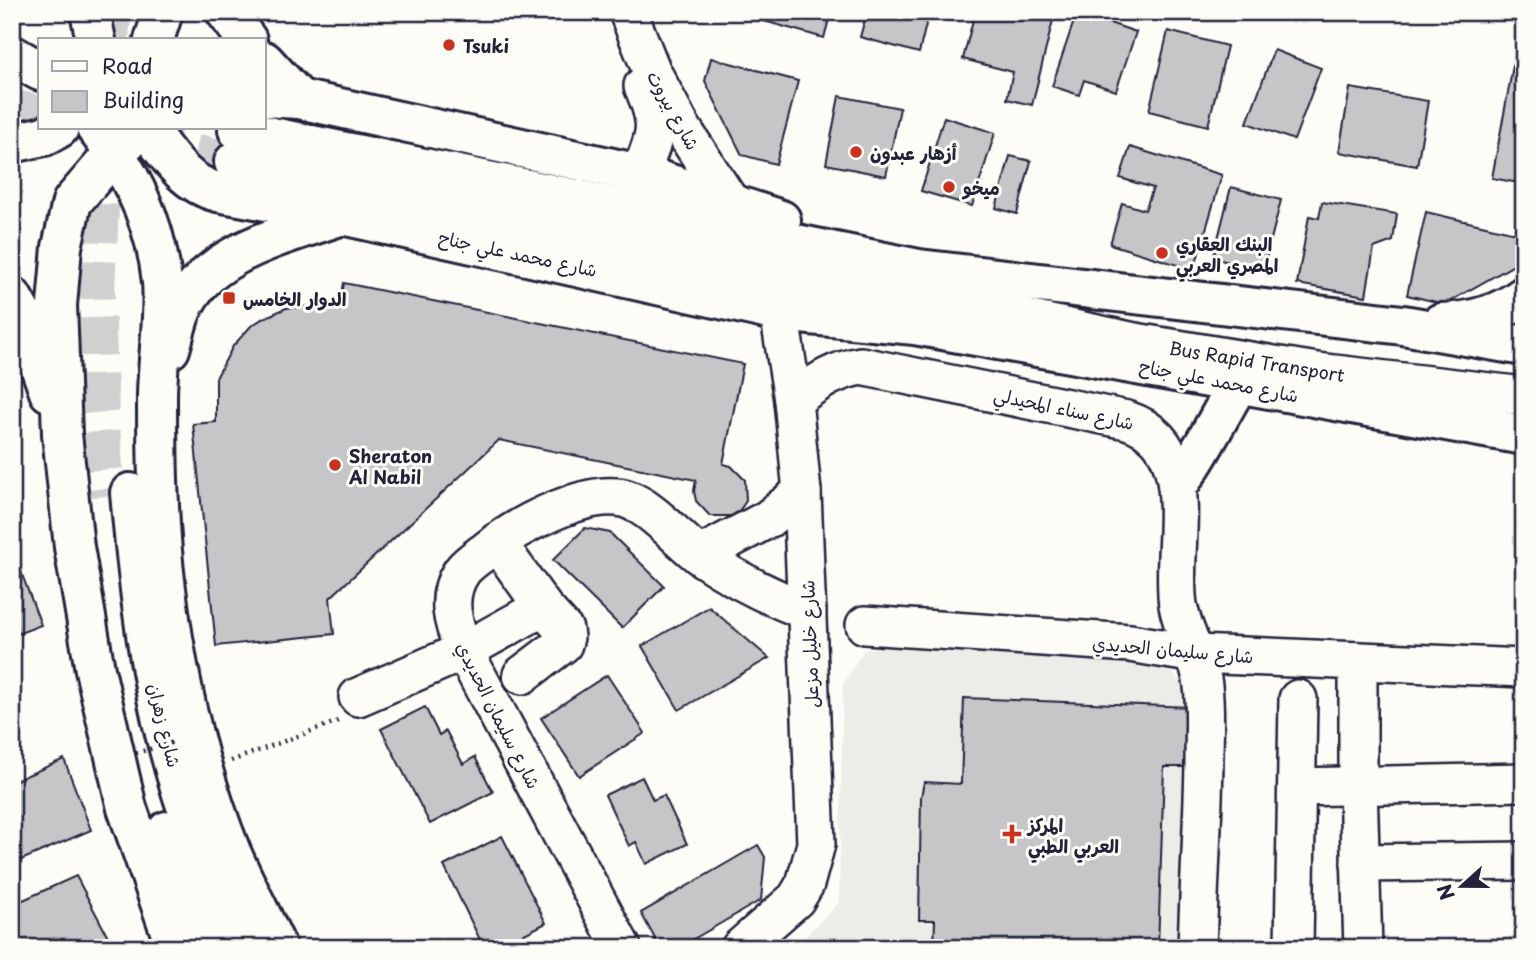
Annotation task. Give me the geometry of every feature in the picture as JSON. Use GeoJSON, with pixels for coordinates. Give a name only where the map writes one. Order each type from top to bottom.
{"type":"FeatureCollection","features":[{"type":"Feature","properties":{"kind":"main road"},"geometry":{"type":"LineString","coordinates":[[90,12],[96,38]]}},
{"type":"Feature","properties":{"kind":"main road"},"geometry":{"type":"LineString","coordinates":[[155,38],[163,12]]}},
{"type":"Feature","properties":{"kind":"main road"},"geometry":{"type":"LineString","coordinates":[[226,12],[246,38]]}},
{"type":"Feature","properties":{"kind":"main road"},"geometry":{"type":"LineString","coordinates":[[12,55],[38,70]]}},
{"type":"Feature","properties":{"kind":"main road"},"geometry":{"type":"LineString","coordinates":[[266,65],[282,98]]}},
{"type":"Feature","properties":{"kind":"main road","name":"شارع محمد علي جناح"},"geometry":{"type":"LineString","coordinates":[[282,98],[640,174],[730,202],[919,268]]}},
{"type":"Feature","properties":{"kind":"main road"},"geometry":{"type":"LineString","coordinates":[[12,143],[44,136],[55,130]]}},
{"type":"Feature","properties":{"kind":"main road"},"geometry":{"type":"LineString","coordinates":[[125,134],[148,215],[162,282],[157,397],[160,535],[184,739],[231,852],[277,948]]}},
{"type":"Feature","properties":{"kind":"main road"},"geometry":{"type":"LineString","coordinates":[[125,134],[72,202],[62,247],[57,305],[62,434],[74,547],[95,670],[127,808],[176,948]]}},
{"type":"Feature","properties":{"kind":"main road","name":"شارع محمد علي جناح"},"geometry":{"type":"LineString","coordinates":[[125,134],[203,188],[342,215],[779,312],[915,325],[1524,435]]}},
{"type":"Feature","properties":{"kind":"main road","name":"شارع محمد علي جناح"},"geometry":{"type":"LineString","coordinates":[[915,325],[847,292],[236,146],[819,248],[919,268],[1403,325],[1524,346]]}},
{"type":"Feature","properties":{"kind":"main road"},"geometry":{"type":"LineString","coordinates":[[157,397],[181,311],[203,279],[222,262],[241,253],[342,215]]}},
{"type":"Feature","properties":{"kind":"main road"},"geometry":{"type":"LineString","coordinates":[[1403,325],[1458,322],[1478,318],[1515,303],[1524,296]]}},
{"type":"Feature","properties":{"kind":"main road"},"geometry":{"type":"LineString","coordinates":[[12,298],[21,313],[43,372],[62,434]]}},
{"type":"Feature","properties":{"kind":"main road"},"geometry":{"type":"LineString","coordinates":[[1178,485],[1198,459],[1216,421],[1239,383]]}},
{"type":"Feature","properties":{"kind":"main road","name":"شارع زهران"},"geometry":{"type":"LineString","coordinates":[[211,948],[196,914],[164,820],[139,723],[121,620],[118,494],[162,722],[192,824],[242,948]]}},
{"type":"Feature","properties":{"kind":"street","name":"شارع بيروت"},"geometry":{"type":"LineString","coordinates":[[614,12],[656,121],[654,140],[640,174]]}},
{"type":"Feature","properties":{"kind":"street","name":"شارع بيروت"},"geometry":{"type":"LineString","coordinates":[[628,12],[652,72],[680,125],[730,202]]}},
{"type":"Feature","properties":{"kind":"street","name":"Bus Rapid Transport"},"geometry":{"type":"LineString","coordinates":[[819,248],[952,303]]}},
{"type":"Feature","properties":{"kind":"street","name":"Bus Rapid Transport"},"geometry":{"type":"LineString","coordinates":[[847,292],[952,303],[1135,342],[1317,372],[1524,396]]}},
{"type":"Feature","properties":{"kind":"street","name":"شارع خليل مزعل"},"geometry":{"type":"LineString","coordinates":[[740,948],[796,899],[805,884],[816,844],[802,492],[793,400],[779,312]]}},
{"type":"Feature","properties":{"kind":"street","name":"شارع سناء المحيدلي"},"geometry":{"type":"LineString","coordinates":[[793,400],[829,374],[861,366],[1127,420],[1144,425],[1160,439],[1169,453],[1178,485],[1178,603],[1183,626],[1196,654],[1203,686],[1204,729],[1196,948]]}},
{"type":"Feature","properties":{"kind":"street"},"geometry":{"type":"LineString","coordinates":[[700,555],[768,519],[802,492]]}},
{"type":"Feature","properties":{"kind":"street","name":"شارع سليمان الحديدي"},"geometry":{"type":"LineString","coordinates":[[622,948],[464,651],[454,627],[450,597],[463,569],[497,542],[552,512],[583,499],[620,497],[649,511],[700,555],[732,577],[770,597],[807,611]]}},
{"type":"Feature","properties":{"kind":"street"},"geometry":{"type":"LineString","coordinates":[[497,542],[543,607],[564,630],[563,644],[522,675]]}},
{"type":"Feature","properties":{"kind":"street"},"geometry":{"type":"LineString","coordinates":[[353,707],[464,651],[543,607]]}},
{"type":"Feature","properties":{"kind":"street","name":"شارع سليمان الحديدي"},"geometry":{"type":"LineString","coordinates":[[865,625],[1130,643],[1196,654],[1524,668]]}},
{"type":"Feature","properties":{"kind":"street"},"geometry":{"type":"LineString","coordinates":[[1358,661],[1358,786],[1363,948]]}},
{"type":"Feature","properties":{"kind":"street"},"geometry":{"type":"LineString","coordinates":[[1294,948],[1298,699]]}},
{"type":"Feature","properties":{"kind":"street"},"geometry":{"type":"LineString","coordinates":[[1297,787],[1524,782]]}},
{"type":"Feature","properties":{"kind":"street"},"geometry":{"type":"LineString","coordinates":[[1360,863],[1524,861]]}},
{"type":"Feature","properties":{"kind":"path"},"geometry":{"type":"LineString","coordinates":[[224,764],[353,707]]}},
{"type":"Feature","properties":{"kind":"path"},"geometry":{"type":"LineString","coordinates":[[136,753],[184,739]]}},
{"type":"Feature","properties":{"kind":"shaded area","name":"المركز العربي الطبي"},"geometry":{"type":"Polygon","coordinates":[[[894,644],[1138,659],[1164,665],[1182,682],[1190,707],[1177,948],[799,948],[800,942],[839,902],[843,684],[864,650],[894,644]]]}},
{"type":"Feature","properties":{"kind":"building"},"geometry":{"type":"Polygon","coordinates":[[[751,12],[831,12],[824,38],[750,17],[751,12]]]}},
{"type":"Feature","properties":{"kind":"building"},"geometry":{"type":"Polygon","coordinates":[[[867,12],[929,12],[919,53],[860,37],[867,12]]]}},
{"type":"Feature","properties":{"kind":"building"},"geometry":{"type":"Polygon","coordinates":[[[975,12],[1055,12],[1032,105],[1007,99],[1013,72],[963,59],[975,12]]]}},
{"type":"Feature","properties":{"kind":"building"},"geometry":{"type":"Polygon","coordinates":[[[1077,12],[1136,32],[1116,91],[1084,80],[1079,95],[1052,86],[1077,12]]]}},
{"type":"Feature","properties":{"kind":"building"},"geometry":{"type":"Polygon","coordinates":[[[1524,12],[1524,184],[1492,178],[1524,12]]]}},
{"type":"Feature","properties":{"kind":"building"},"geometry":{"type":"Polygon","coordinates":[[[1168,31],[1227,46],[1208,126],[1149,111],[1168,31]]]}},
{"type":"Feature","properties":{"kind":"building"},"geometry":{"type":"Polygon","coordinates":[[[1274,50],[1321,68],[1294,140],[1247,123],[1274,50]]]}},
{"type":"Feature","properties":{"kind":"building"},"geometry":{"type":"Polygon","coordinates":[[[711,58],[798,81],[776,164],[742,155],[705,81],[711,58]]]}},
{"type":"Feature","properties":{"kind":"building"},"geometry":{"type":"Polygon","coordinates":[[[1350,88],[1428,101],[1417,166],[1339,152],[1350,88]]]}},
{"type":"Feature","properties":{"kind":"building"},"geometry":{"type":"Polygon","coordinates":[[[839,96],[900,108],[886,176],[826,164],[839,96]]]}},
{"type":"Feature","properties":{"kind":"building"},"geometry":{"type":"Polygon","coordinates":[[[944,117],[995,133],[972,206],[921,191],[944,117]]]}},
{"type":"Feature","properties":{"kind":"building"},"geometry":{"type":"Polygon","coordinates":[[[1130,147],[1222,175],[1194,270],[1110,244],[1122,203],[1145,210],[1153,188],[1120,178],[1130,147]]]}},
{"type":"Feature","properties":{"kind":"building"},"geometry":{"type":"Polygon","coordinates":[[[1010,156],[1031,161],[1017,214],[996,208],[1010,156]]]}},
{"type":"Feature","properties":{"kind":"building"},"geometry":{"type":"Polygon","coordinates":[[[1231,187],[1281,200],[1263,271],[1213,258],[1231,187]]]}},
{"type":"Feature","properties":{"kind":"building"},"geometry":{"type":"Polygon","coordinates":[[[1322,202],[1397,214],[1393,241],[1374,248],[1366,296],[1297,284],[1309,216],[1319,218],[1322,202]]]}},
{"type":"Feature","properties":{"kind":"building"},"geometry":{"type":"Polygon","coordinates":[[[1426,212],[1524,235],[1519,262],[1445,304],[1407,295],[1426,212]]]}},
{"type":"Feature","properties":{"kind":"building","name":"Sheraton Al Nabil"},"geometry":{"type":"Polygon","coordinates":[[[344,283],[743,364],[723,464],[731,466],[745,480],[746,501],[739,511],[731,516],[710,516],[696,501],[696,480],[499,440],[330,598],[334,634],[216,646],[193,424],[216,422],[216,378],[233,346],[251,326],[286,308],[314,306],[339,310],[344,283]]]}},
{"type":"Feature","properties":{"kind":"building"},"geometry":{"type":"Polygon","coordinates":[[[585,528],[610,533],[664,586],[622,628],[553,560],[585,528]]]}},
{"type":"Feature","properties":{"kind":"building"},"geometry":{"type":"Polygon","coordinates":[[[12,548],[41,625],[12,636],[12,548]]]}},
{"type":"Feature","properties":{"kind":"building"},"geometry":{"type":"Polygon","coordinates":[[[709,607],[769,658],[679,710],[642,646],[709,607]]]}},
{"type":"Feature","properties":{"kind":"building"},"geometry":{"type":"Polygon","coordinates":[[[607,675],[645,733],[579,776],[541,718],[607,675]]]}},
{"type":"Feature","properties":{"kind":"building"},"geometry":{"type":"Polygon","coordinates":[[[964,698],[1190,707],[1188,767],[1164,767],[1158,948],[934,948],[935,920],[919,920],[921,797],[924,782],[961,784],[964,698]]]}},
{"type":"Feature","properties":{"kind":"building"},"geometry":{"type":"Polygon","coordinates":[[[425,707],[439,735],[446,731],[463,764],[475,757],[493,792],[430,824],[381,729],[425,707]]]}},
{"type":"Feature","properties":{"kind":"building"},"geometry":{"type":"Polygon","coordinates":[[[64,759],[91,830],[12,864],[12,782],[64,759]]]}},
{"type":"Feature","properties":{"kind":"building"},"geometry":{"type":"Polygon","coordinates":[[[642,777],[653,800],[664,795],[687,844],[646,864],[636,842],[629,846],[605,795],[642,777]]]}},
{"type":"Feature","properties":{"kind":"building"},"geometry":{"type":"Polygon","coordinates":[[[502,836],[546,923],[497,948],[484,948],[444,866],[502,836]]]}},
{"type":"Feature","properties":{"kind":"building"},"geometry":{"type":"Polygon","coordinates":[[[758,845],[765,857],[761,900],[678,948],[660,948],[641,913],[758,845]]]}},
{"type":"Feature","properties":{"kind":"building"},"geometry":{"type":"Polygon","coordinates":[[[76,876],[114,948],[12,948],[12,905],[76,876]]]}},
{"type":"Feature","properties":{"kind":"tunnel"},"geometry":{"type":"LineString","coordinates":[[110,38],[112,12]]}},
{"type":"Feature","properties":{"kind":"tunnel"},"geometry":{"type":"LineString","coordinates":[[12,108],[38,114]]}},
{"type":"Feature","properties":{"kind":"tunnel"},"geometry":{"type":"LineString","coordinates":[[140,139],[234,162]]}},
{"type":"Feature","properties":{"kind":"tunnel"},"geometry":{"type":"LineString","coordinates":[[103,147],[96,290],[106,496]]}},
{"type":"Feature","properties":{"kind":"place","name":"Tsuki"},"geometry":{"type":"Point","coordinates":[449,45]}},
{"type":"Feature","properties":{"kind":"place","name":"أزهار عبدون"},"geometry":{"type":"Point","coordinates":[856,152]}},
{"type":"Feature","properties":{"kind":"place","name":"ميخو"},"geometry":{"type":"Point","coordinates":[949,187]}},
{"type":"Feature","properties":{"kind":"place","name":"البنك العقاري المصري العربي"},"geometry":{"type":"Point","coordinates":[1162,253]}},
{"type":"Feature","properties":{"kind":"place","name":"الدوار الخامس"},"geometry":{"type":"Point","coordinates":[229,298]}},
{"type":"Feature","properties":{"kind":"place","name":"Sheraton Al Nabil"},"geometry":{"type":"Point","coordinates":[335,465]}},
{"type":"Feature","properties":{"kind":"place","name":"المركز العربي الطبي"},"geometry":{"type":"Point","coordinates":[1012,834]}}]}
